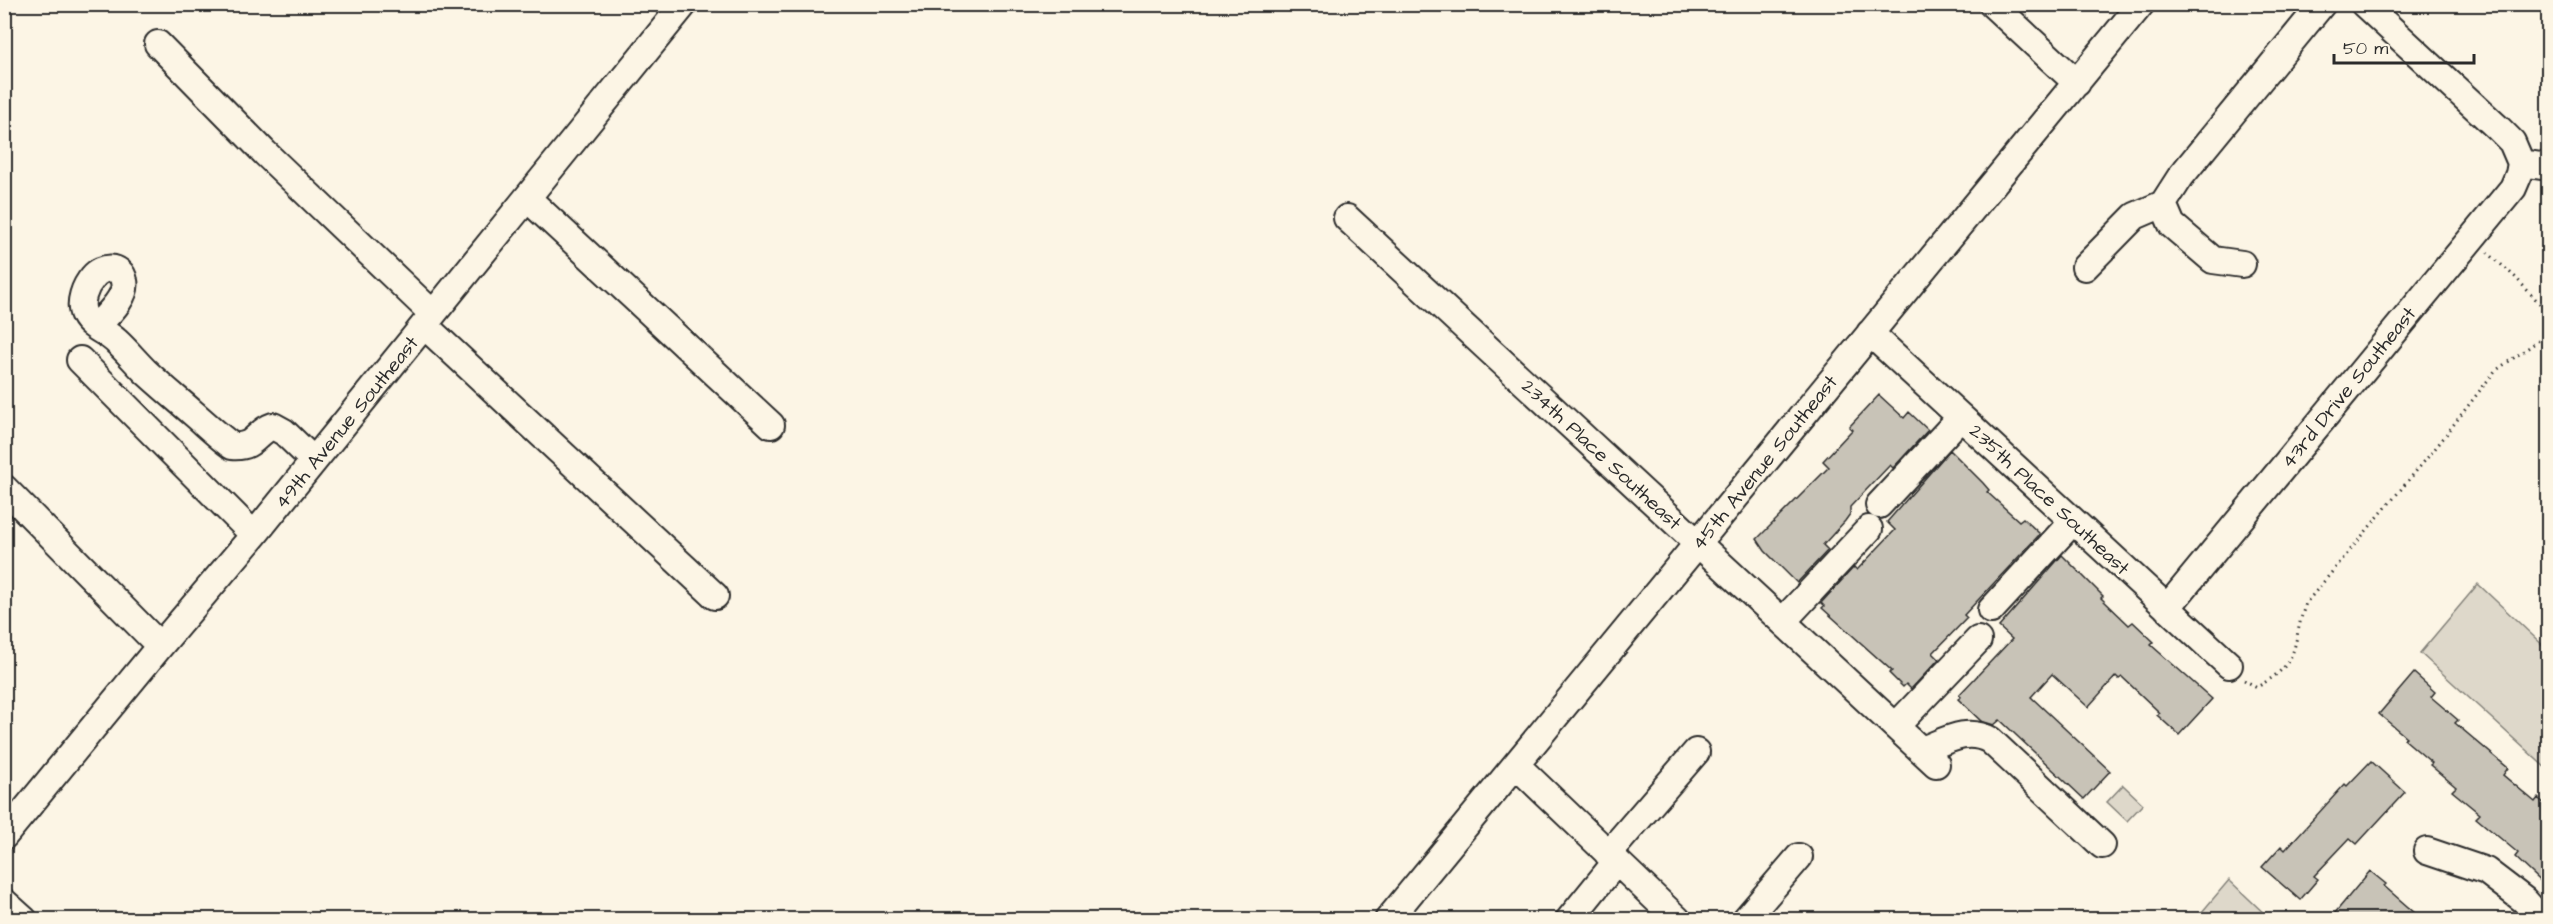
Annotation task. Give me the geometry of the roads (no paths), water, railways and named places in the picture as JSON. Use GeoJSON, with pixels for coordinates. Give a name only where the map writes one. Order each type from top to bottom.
{"type":"FeatureCollection","features":[{"type":"Feature","properties":{"kind":"street","name":"49th Avenue Southeast"},"geometry":{"type":"LineString","coordinates":[[4,836],[254,536],[684,4]]}},
{"type":"Feature","properties":{"kind":"street"},"geometry":{"type":"LineString","coordinates":[[1992,4],[2077,82]]}},
{"type":"Feature","properties":{"kind":"street","name":"45th Avenue Southeast"},"geometry":{"type":"LineString","coordinates":[[1388,920],[2141,4]]}},
{"type":"Feature","properties":{"kind":"street"},"geometry":{"type":"LineString","coordinates":[[2085,267],[2135,216],[2163,204],[2181,176],[2322,4]]}},
{"type":"Feature","properties":{"kind":"street"},"geometry":{"type":"LineString","coordinates":[[2364,4],[2512,142],[2521,163],[2548,167]]}},
{"type":"Feature","properties":{"kind":"street"},"geometry":{"type":"LineString","coordinates":[[158,45],[428,320],[715,596]]}},
{"type":"Feature","properties":{"kind":"street","name":"43rd Drive Southeast"},"geometry":{"type":"LineString","coordinates":[[2167,608],[2512,188],[2519,174],[2521,163]]}},
{"type":"Feature","properties":{"kind":"street"},"geometry":{"type":"LineString","coordinates":[[527,198],[771,425]]}},
{"type":"Feature","properties":{"kind":"street"},"geometry":{"type":"LineString","coordinates":[[2163,204],[2172,225],[2213,260],[2241,264]]}},
{"type":"Feature","properties":{"kind":"street","name":"234th Place Southeast"},"geometry":{"type":"LineString","coordinates":[[1347,218],[1929,757],[1968,733],[1980,734],[1990,740],[2102,845]]}},
{"type":"Feature","properties":{"kind":"street"},"geometry":{"type":"LineString","coordinates":[[96,327],[120,344],[144,370],[232,446],[248,445],[268,427],[273,426],[284,432],[314,461]]}},
{"type":"Feature","properties":{"kind":"street","name":"235th Place Southeast"},"geometry":{"type":"LineString","coordinates":[[1870,333],[2229,665]]}},
{"type":"Feature","properties":{"kind":"street"},"geometry":{"type":"LineString","coordinates":[[80,360],[254,536]]}},
{"type":"Feature","properties":{"kind":"street"},"geometry":{"type":"LineString","coordinates":[[1879,505],[1961,417]]}},
{"type":"Feature","properties":{"kind":"street"},"geometry":{"type":"LineString","coordinates":[[4,488],[160,646]]}},
{"type":"Feature","properties":{"kind":"street"},"geometry":{"type":"LineString","coordinates":[[1991,610],[2073,521]]}},
{"type":"Feature","properties":{"kind":"street"},"geometry":{"type":"LineString","coordinates":[[1783,621],[1869,529]]}},
{"type":"Feature","properties":{"kind":"street"},"geometry":{"type":"LineString","coordinates":[[1896,726],[1978,640]]}},
{"type":"Feature","properties":{"kind":"street"},"geometry":{"type":"LineString","coordinates":[[1569,920],[1612,858],[1696,752]]}},
{"type":"Feature","properties":{"kind":"street"},"geometry":{"type":"LineString","coordinates":[[1516,765],[1678,920]]}},
{"type":"Feature","properties":{"kind":"street"},"geometry":{"type":"LineString","coordinates":[[2427,851],[2486,871],[2523,900],[2542,920]]}},
{"type":"Feature","properties":{"kind":"street"},"geometry":{"type":"LineString","coordinates":[[1745,920],[1799,857]]}},
{"type":"Feature","properties":{"kind":"street"},"geometry":{"type":"LineString","coordinates":[[4,902],[24,920]]}}]}
